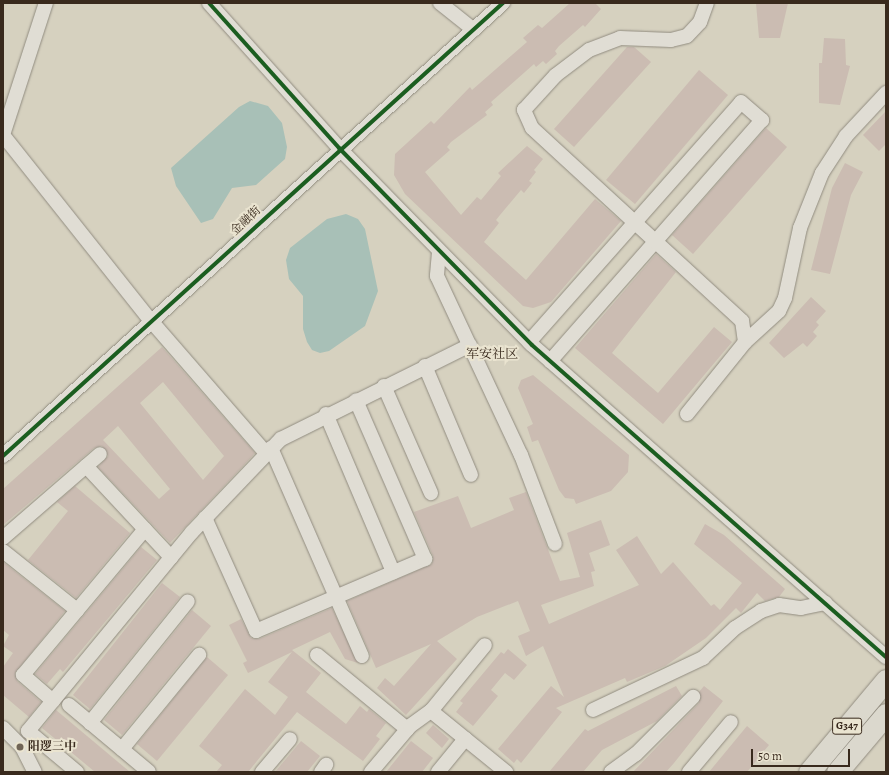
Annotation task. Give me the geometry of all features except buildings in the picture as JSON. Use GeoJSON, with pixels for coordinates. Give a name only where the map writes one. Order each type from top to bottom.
{"type":"FeatureCollection","features":[{"type":"Feature","properties":{"kind":"highway","name":"G347"},"geometry":{"type":"LineString","coordinates":[[809,772],[886,680]]}},
{"type":"Feature","properties":{"kind":"highway","name":"G347"},"geometry":{"type":"LineString","coordinates":[[837,772],[886,714]]}},
{"type":"Feature","properties":{"kind":"street"},"geometry":{"type":"LineString","coordinates":[[46,3],[3,135],[152,322],[268,450],[336,596],[362,656]]}},
{"type":"Feature","properties":{"kind":"street"},"geometry":{"type":"LineString","coordinates":[[209,3],[339,148],[439,252],[529,342],[886,657]]}},
{"type":"Feature","properties":{"kind":"street"},"geometry":{"type":"LineString","coordinates":[[440,3],[474,30]]}},
{"type":"Feature","properties":{"kind":"street","name":"金融街"},"geometry":{"type":"LineString","coordinates":[[3,456],[152,322],[339,148],[503,3]]}},
{"type":"Feature","properties":{"kind":"street"},"geometry":{"type":"LineString","coordinates":[[707,3],[700,22],[687,36],[671,40],[620,38],[589,50],[556,75],[524,110],[532,128],[634,223],[736,313],[743,326],[745,342]]}},
{"type":"Feature","properties":{"kind":"street"},"geometry":{"type":"LineString","coordinates":[[687,414],[745,342],[779,311],[785,298],[800,228],[822,173],[846,136],[886,94]]}},
{"type":"Feature","properties":{"kind":"street"},"geometry":{"type":"LineString","coordinates":[[529,342],[741,102],[757,115],[762,120],[550,361]]}},
{"type":"Feature","properties":{"kind":"street"},"geometry":{"type":"LineString","coordinates":[[439,252],[437,276],[521,455],[554,544]]}},
{"type":"Feature","properties":{"kind":"street"},"geometry":{"type":"LineString","coordinates":[[76,772],[28,731],[171,557],[205,518],[268,450],[326,414],[470,345]]}},
{"type":"Feature","properties":{"kind":"street"},"geometry":{"type":"LineString","coordinates":[[425,366],[471,475]]}},
{"type":"Feature","properties":{"kind":"street"},"geometry":{"type":"LineString","coordinates":[[384,386],[431,493]]}},
{"type":"Feature","properties":{"kind":"street"},"geometry":{"type":"LineString","coordinates":[[205,518],[256,631],[425,559],[356,400]]}},
{"type":"Feature","properties":{"kind":"street"},"geometry":{"type":"LineString","coordinates":[[326,414],[393,572]]}},
{"type":"Feature","properties":{"kind":"street"},"geometry":{"type":"LineString","coordinates":[[3,538],[100,454]]}},
{"type":"Feature","properties":{"kind":"street"},"geometry":{"type":"LineString","coordinates":[[86,466],[171,557]]}},
{"type":"Feature","properties":{"kind":"street"},"geometry":{"type":"LineString","coordinates":[[53,701],[23,675],[145,529]]}},
{"type":"Feature","properties":{"kind":"street"},"geometry":{"type":"LineString","coordinates":[[3,551],[77,610]]}},
{"type":"Feature","properties":{"kind":"street"},"geometry":{"type":"LineString","coordinates":[[90,723],[188,601]]}},
{"type":"Feature","properties":{"kind":"street"},"geometry":{"type":"LineString","coordinates":[[594,710],[703,658],[735,628],[761,611],[779,606],[801,608],[826,603]]}},
{"type":"Feature","properties":{"kind":"street"},"geometry":{"type":"LineString","coordinates":[[370,772],[407,729],[431,711],[485,645]]}},
{"type":"Feature","properties":{"kind":"street"},"geometry":{"type":"LineString","coordinates":[[122,749],[199,655]]}},
{"type":"Feature","properties":{"kind":"street"},"geometry":{"type":"LineString","coordinates":[[317,656],[407,729]]}},
{"type":"Feature","properties":{"kind":"street"},"geometry":{"type":"LineString","coordinates":[[611,772],[636,754],[693,697]]}},
{"type":"Feature","properties":{"kind":"street"},"geometry":{"type":"LineString","coordinates":[[69,705],[149,772]]}},
{"type":"Feature","properties":{"kind":"street"},"geometry":{"type":"LineString","coordinates":[[431,711],[506,772]]}},
{"type":"Feature","properties":{"kind":"street"},"geometry":{"type":"LineString","coordinates":[[689,772],[731,722]]}},
{"type":"Feature","properties":{"kind":"street"},"geometry":{"type":"LineString","coordinates":[[3,728],[22,747],[35,772]]}},
{"type":"Feature","properties":{"kind":"street"},"geometry":{"type":"LineString","coordinates":[[262,772],[290,739]]}},
{"type":"Feature","properties":{"kind":"street"},"geometry":{"type":"LineString","coordinates":[[438,772],[465,739]]}},
{"type":"Feature","properties":{"kind":"shaded area"},"geometry":{"type":"Polygon","coordinates":[[[250,101],[268,106],[282,123],[287,147],[285,159],[256,185],[232,188],[213,219],[201,223],[176,186],[171,168],[239,107],[250,101]]]}},
{"type":"Feature","properties":{"kind":"shaded area"},"geometry":{"type":"Polygon","coordinates":[[[346,214],[358,219],[365,229],[378,291],[365,326],[329,351],[320,353],[312,350],[307,342],[303,329],[303,296],[289,279],[286,260],[290,248],[327,219],[346,214]]]}},
{"type":"Feature","properties":{"kind":"cycle path"},"geometry":{"type":"LineString","coordinates":[[209,3],[339,148],[532,345],[886,657]]}},
{"type":"Feature","properties":{"kind":"cycle path"},"geometry":{"type":"LineString","coordinates":[[3,456],[503,3]]}},
{"type":"Feature","properties":{"kind":"place","name":"阳逻三中"},"geometry":{"type":"Point","coordinates":[20,747]}},
{"type":"Feature","properties":{"kind":"district","name":"军安社区"},"geometry":{"type":"Point","coordinates":[492,354]}}]}
